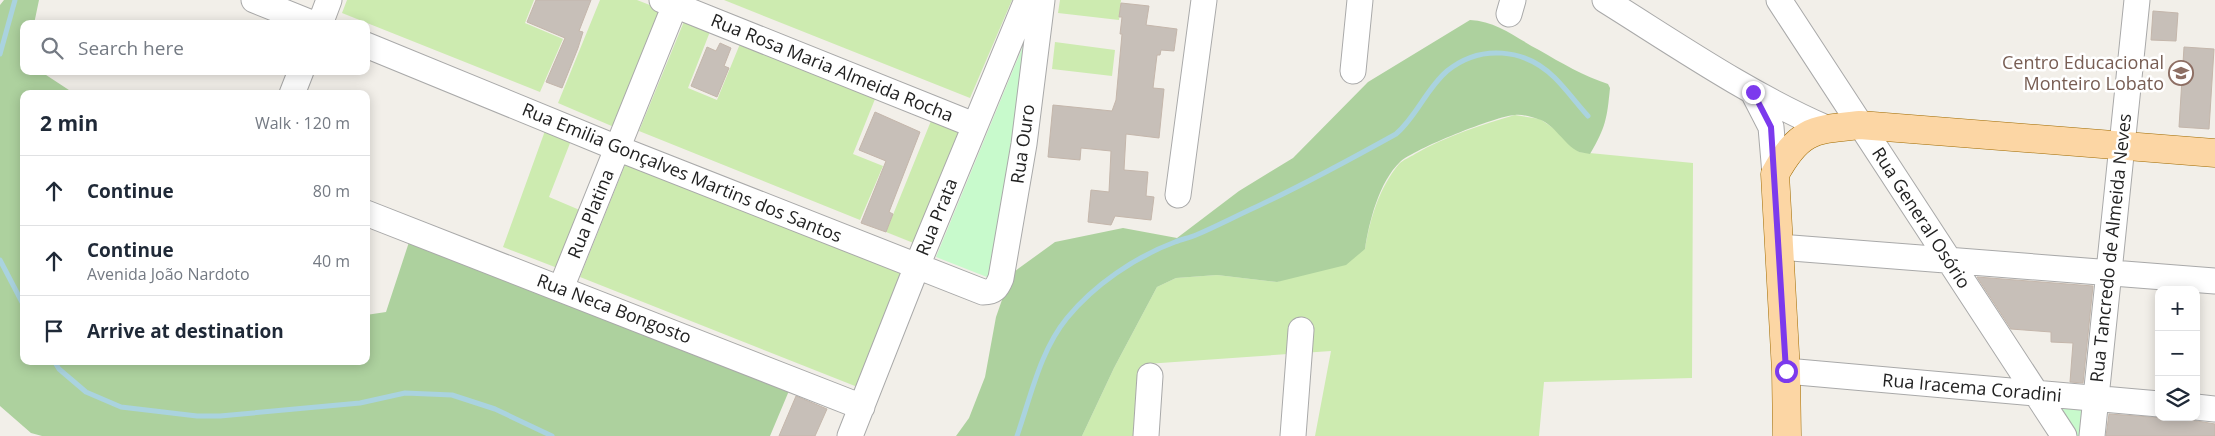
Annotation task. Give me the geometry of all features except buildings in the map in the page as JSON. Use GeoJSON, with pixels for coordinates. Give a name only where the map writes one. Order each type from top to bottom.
{"type":"FeatureCollection","features":[{"type":"Feature","properties":{"kind":"main road"},"geometry":{"type":"LineString","coordinates":[[1787,436],[1786,371],[1775,174],[1786,154],[1808,134],[1826,128],[1860,125],[2215,153]]}},
{"type":"Feature","properties":{"kind":"street"},"geometry":{"type":"LineString","coordinates":[[254,0],[304,20]]}},
{"type":"Feature","properties":{"kind":"street"},"geometry":{"type":"LineString","coordinates":[[322,20],[329,0]]}},
{"type":"Feature","properties":{"kind":"street","name":"Rua Prata"},"geometry":{"type":"LineString","coordinates":[[850,436],[974,125],[1027,0]]}},
{"type":"Feature","properties":{"kind":"street","name":"Rua Ouro"},"geometry":{"type":"LineString","coordinates":[[998,286],[1001,278],[1024,144],[1042,0]]}},
{"type":"Feature","properties":{"kind":"street"},"geometry":{"type":"LineString","coordinates":[[1178,195],[1204,0]]}},
{"type":"Feature","properties":{"kind":"street"},"geometry":{"type":"LineString","coordinates":[[1353,71],[1360,0]]}},
{"type":"Feature","properties":{"kind":"street"},"geometry":{"type":"LineString","coordinates":[[1605,0],[1753,92],[1790,112],[1826,128]]}},
{"type":"Feature","properties":{"kind":"street","name":"Rua General Osório"},"geometry":{"type":"LineString","coordinates":[[1779,0],[2034,393],[2064,436]]}},
{"type":"Feature","properties":{"kind":"street","name":"Rua Tancredo de Almeida Neves"},"geometry":{"type":"LineString","coordinates":[[2092,436],[2137,0]]}},
{"type":"Feature","properties":{"kind":"street","name":"Rua Rosa Maria Almeida Rocha"},"geometry":{"type":"LineString","coordinates":[[671,2],[974,125]]}},
{"type":"Feature","properties":{"kind":"street","name":"Rua Platina"},"geometry":{"type":"LineString","coordinates":[[561,288],[617,148],[671,2]]}},
{"type":"Feature","properties":{"kind":"street","name":"Rua Emilia Gonçalves Martins dos Santos"},"geometry":{"type":"LineString","coordinates":[[370,47],[617,148],[983,292],[993,290],[998,286]]}},
{"type":"Feature","properties":{"kind":"street"},"geometry":{"type":"LineString","coordinates":[[294,90],[299,75]]}},
{"type":"Feature","properties":{"kind":"street"},"geometry":{"type":"LineString","coordinates":[[1753,92],[1771,127],[1775,174]]}},
{"type":"Feature","properties":{"kind":"street","name":"Rua Neca Bongosto"},"geometry":{"type":"LineString","coordinates":[[370,215],[862,407]]}},
{"type":"Feature","properties":{"kind":"street"},"geometry":{"type":"LineString","coordinates":[[1779,247],[2215,281]]}},
{"type":"Feature","properties":{"kind":"street"},"geometry":{"type":"LineString","coordinates":[[1292,436],[1301,330]]}},
{"type":"Feature","properties":{"kind":"street","name":"Rua Iracema Coradini"},"geometry":{"type":"LineString","coordinates":[[1786,371],[2155,404]]}},
{"type":"Feature","properties":{"kind":"street"},"geometry":{"type":"LineString","coordinates":[[1146,436],[1150,376]]}},
{"type":"Feature","properties":{"kind":"street"},"geometry":{"type":"LineString","coordinates":[[2200,407],[2215,408]]}},
{"type":"Feature","properties":{"kind":"green space"},"geometry":{"type":"Polygon","coordinates":[[[4,0],[39,0],[35,20],[20,20],[20,75],[46,75],[69,90],[20,90],[20,365],[370,365],[370,314],[386,312],[411,236],[791,386],[770,436],[42,436],[31,433],[0,406],[0,5],[4,0]]]}},
{"type":"Feature","properties":{"kind":"green space"},"geometry":{"type":"Polygon","coordinates":[[[347,0],[534,0],[525,23],[563,39],[540,92],[370,24],[370,20],[360,20],[342,13],[347,0]]]}},
{"type":"Feature","properties":{"kind":"green space"},"geometry":{"type":"Polygon","coordinates":[[[600,0],[637,0],[660,9],[614,127],[558,103],[600,0]]]}},
{"type":"Feature","properties":{"kind":"green space"},"geometry":{"type":"Polygon","coordinates":[[[724,0],[1012,0],[970,98],[724,0]]]}},
{"type":"Feature","properties":{"kind":"green space"},"geometry":{"type":"Polygon","coordinates":[[[1060,0],[1121,0],[1119,20],[1058,13],[1060,0]]]}},
{"type":"Feature","properties":{"kind":"green space"},"geometry":{"type":"Polygon","coordinates":[[[685,19],[711,29],[688,88],[717,100],[742,39],[877,94],[853,154],[883,166],[860,220],[639,131],[685,19]]]}},
{"type":"Feature","properties":{"kind":"green space"},"geometry":{"type":"Polygon","coordinates":[[[1470,20],[1489,23],[1498,27],[1573,69],[1608,84],[1610,88],[1605,122],[1590,154],[1579,152],[1573,148],[1544,122],[1533,117],[1521,115],[1491,121],[1421,149],[1400,162],[1386,180],[1376,203],[1365,249],[1346,265],[1277,282],[1217,275],[1176,278],[1157,287],[1114,368],[1082,436],[956,436],[969,418],[985,377],[996,317],[1011,274],[1055,242],[1123,228],[1177,238],[1239,191],[1293,158],[1368,82],[1470,20]]]}},
{"type":"Feature","properties":{"kind":"green space"},"geometry":{"type":"Polygon","coordinates":[[[1030,29],[997,281],[936,257],[1030,29]]]}},
{"type":"Feature","properties":{"kind":"green space"},"geometry":{"type":"Polygon","coordinates":[[[1055,42],[1115,50],[1112,76],[1052,69],[1055,42]]]}},
{"type":"Feature","properties":{"kind":"green space"},"geometry":{"type":"Polygon","coordinates":[[[1515,115],[1540,119],[1556,130],[1579,152],[1693,163],[1692,378],[1544,382],[1539,436],[1315,436],[1331,351],[1146,364],[1142,436],[1082,436],[1114,368],[1157,287],[1176,278],[1217,275],[1277,282],[1365,249],[1376,204],[1386,183],[1399,164],[1451,136],[1515,115]]]}},
{"type":"Feature","properties":{"kind":"green space"},"geometry":{"type":"Polygon","coordinates":[[[933,116],[963,128],[916,244],[886,232],[933,116]]]}},
{"type":"Feature","properties":{"kind":"green space"},"geometry":{"type":"Polygon","coordinates":[[[546,128],[572,138],[549,197],[582,211],[560,269],[503,247],[546,128]]]}},
{"type":"Feature","properties":{"kind":"green space"},"geometry":{"type":"Polygon","coordinates":[[[627,160],[906,270],[860,388],[580,277],[627,160]]]}},
{"type":"Feature","properties":{"kind":"green space"},"geometry":{"type":"Polygon","coordinates":[[[2054,407],[2084,410],[2081,436],[2072,436],[2054,407]]]}},
{"type":"Feature","properties":{"kind":"waterway"},"geometry":{"type":"LineString","coordinates":[[0,54],[15,0]]}},
{"type":"Feature","properties":{"kind":"waterway"},"geometry":{"type":"LineString","coordinates":[[1017,436],[1037,374],[1050,345],[1067,318],[1102,283],[1130,264],[1160,248],[1204,232],[1276,198],[1396,134],[1410,119],[1440,78],[1460,62],[1488,53],[1516,55],[1530,60],[1555,78],[1588,116]]}},
{"type":"Feature","properties":{"kind":"waterway"},"geometry":{"type":"LineString","coordinates":[[0,260],[20,298]]}},
{"type":"Feature","properties":{"kind":"waterway"},"geometry":{"type":"LineString","coordinates":[[56,365],[86,392],[121,407],[197,416],[220,416],[360,403],[405,393],[452,395],[495,409],[552,436]]}},
{"type":"Feature","properties":{"kind":"place","name":"Centro Educacional Monteiro Lobato"},"geometry":{"type":"Point","coordinates":[2181,73]}},
{"type":"Feature","properties":{"kind":"route"},"geometry":{"type":"LineString","coordinates":[[1753,92],[1771,127],[1786,371]]}}]}
